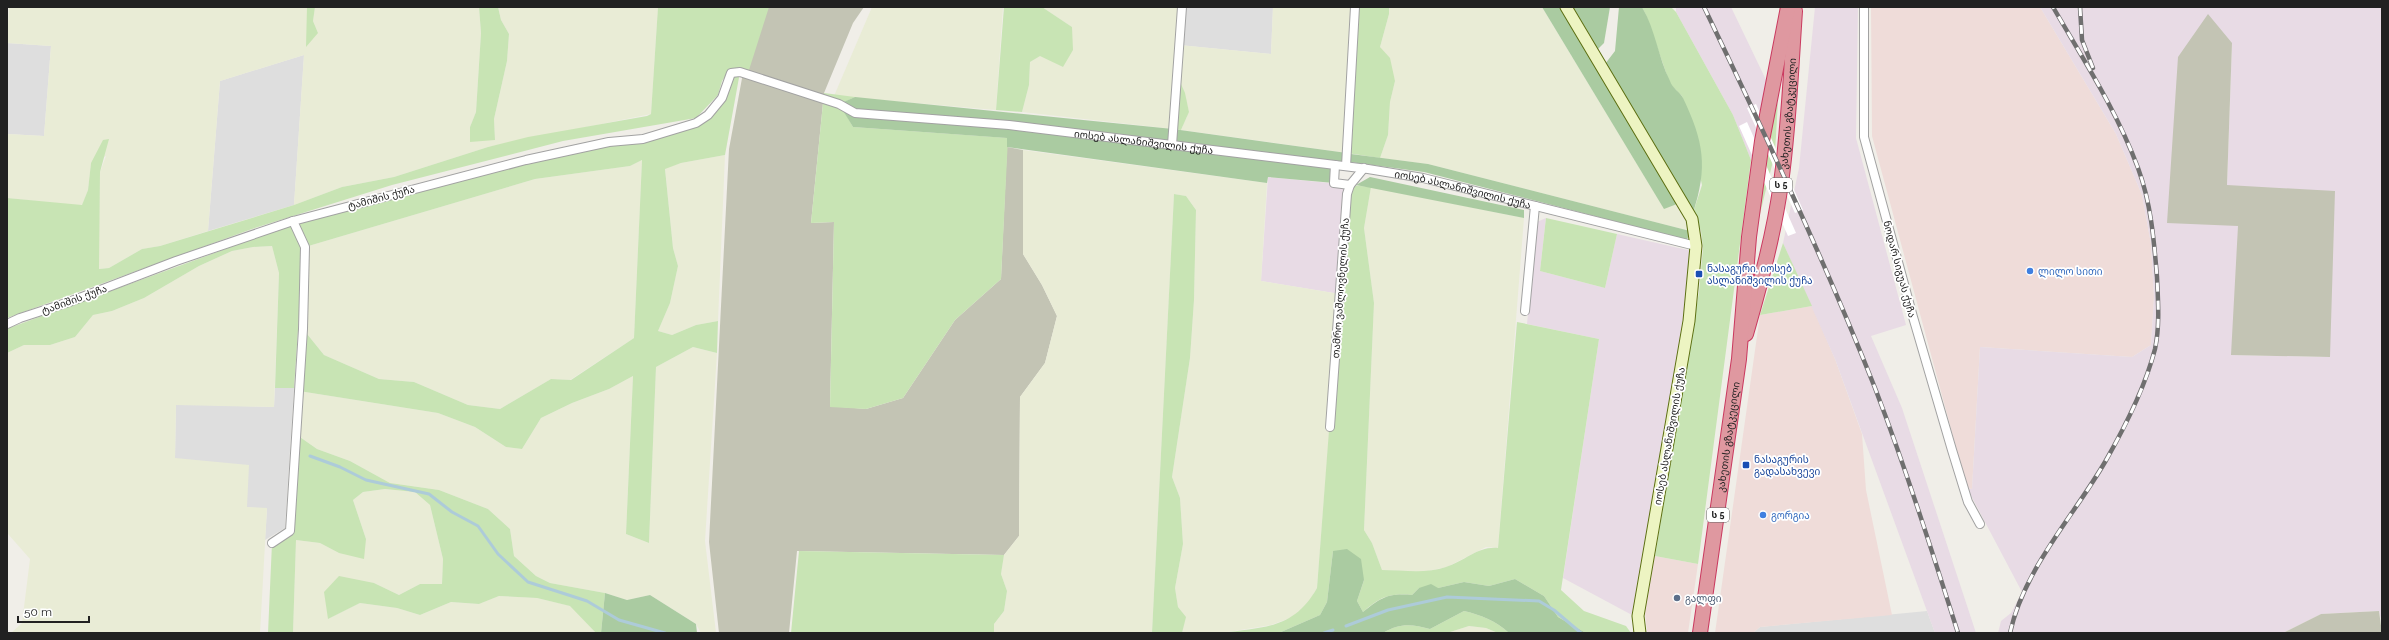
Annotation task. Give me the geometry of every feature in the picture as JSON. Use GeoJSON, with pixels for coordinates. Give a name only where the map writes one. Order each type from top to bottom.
{"type":"FeatureCollection","features":[{"type":"Feature","properties":{"kind":"highway","name":"კახეთის გზატკეცილი"},"geometry":{"type":"LineString","coordinates":[[1700,633],[1739,359],[1749,237],[1762,141],[1788,7]]}},
{"type":"Feature","properties":{"kind":"highway","name":"კახეთის გზატკეცილი"},"geometry":{"type":"LineString","coordinates":[[1739,359],[1759,289],[1781,185],[1786,137],[1795,7]]}},
{"type":"Feature","properties":{"kind":"street"},"geometry":{"type":"LineString","coordinates":[[1172,145],[1182,7]]}},
{"type":"Feature","properties":{"kind":"street"},"geometry":{"type":"LineString","coordinates":[[1346,166],[1355,7]]}},
{"type":"Feature","properties":{"kind":"street"},"geometry":{"type":"LineString","coordinates":[[1566,7],[1692,219],[1696,246]]}},
{"type":"Feature","properties":{"kind":"street","name":"ნოდარ სიგუას ქუჩა"},"geometry":{"type":"LineString","coordinates":[[1864,7],[1864,137],[1913,317],[1952,450],[1968,502],[1980,524]]}},
{"type":"Feature","properties":{"kind":"street","name":"იოსებ ასლანიშვილის ქუჩა"},"geometry":{"type":"LineString","coordinates":[[740,72],[840,104],[855,113],[1009,125],[1364,168],[1423,178],[1696,246],[1689,321],[1638,616],[1640,633]]}},
{"type":"Feature","properties":{"kind":"street","name":"ტამიშის ქუჩა"},"geometry":{"type":"LineString","coordinates":[[7,324],[176,261],[293,221],[526,160],[609,142],[643,139],[691,125],[708,115],[722,98],[731,73],[740,72]]}},
{"type":"Feature","properties":{"kind":"street"},"geometry":{"type":"LineString","coordinates":[[1335,165],[1334,183],[1350,185],[1364,168]]}},
{"type":"Feature","properties":{"kind":"street","name":"თამრო ვაშლოვნელის ქუჩა"},"geometry":{"type":"LineString","coordinates":[[1330,427],[1347,194],[1350,185]]}},
{"type":"Feature","properties":{"kind":"street"},"geometry":{"type":"LineString","coordinates":[[1525,311],[1535,206]]}},
{"type":"Feature","properties":{"kind":"street"},"geometry":{"type":"LineString","coordinates":[[272,543],[290,531],[297,434],[305,247],[293,221]]}},
{"type":"Feature","properties":{"kind":"shaded area"},"geometry":{"type":"Polygon","coordinates":[[[9,7],[307,7],[307,29],[318,33],[313,21],[315,7],[479,7],[481,33],[476,112],[470,127],[495,140],[494,119],[507,61],[509,34],[501,20],[498,7],[658,7],[651,114],[488,147],[394,177],[342,187],[294,205],[304,55],[220,81],[208,231],[160,246],[142,249],[109,268],[98,269],[100,172],[106,156],[91,163],[88,190],[82,206],[7,198],[7,134],[44,136],[51,46],[7,43],[9,7]]]}},
{"type":"Feature","properties":{"kind":"shaded area"},"geometry":{"type":"Polygon","coordinates":[[[763,7],[864,7],[853,23],[824,93],[811,223],[834,222],[830,406],[866,409],[903,398],[955,320],[1001,279],[1007,147],[1023,150],[1023,254],[1042,285],[1057,316],[1045,363],[1020,397],[1019,536],[1004,555],[797,551],[789,633],[719,633],[709,542],[729,149],[745,62],[763,7]]]}},
{"type":"Feature","properties":{"kind":"shaded area"},"geometry":{"type":"Polygon","coordinates":[[[872,7],[1003,7],[996,110],[834,96],[872,7]]]}},
{"type":"Feature","properties":{"kind":"shaded area"},"geometry":{"type":"Polygon","coordinates":[[[1042,7],[1182,7],[1179,45],[1271,54],[1273,7],[1355,7],[1347,153],[1181,130],[1189,112],[1187,104],[1173,129],[1022,112],[1029,85],[1030,62],[1040,55],[1063,67],[1072,27],[1042,7]]]}},
{"type":"Feature","properties":{"kind":"shaded area"},"geometry":{"type":"Polygon","coordinates":[[[1182,7],[1273,7],[1271,54],[1179,45],[1182,7]]]}},
{"type":"Feature","properties":{"kind":"shaded area"},"geometry":{"type":"Polygon","coordinates":[[[1389,7],[1542,7],[1664,208],[1677,204],[1690,231],[1428,164],[1380,158],[1388,135],[1390,102],[1395,81],[1380,47],[1389,14],[1389,7]]]}},
{"type":"Feature","properties":{"kind":"shaded area"},"geometry":{"type":"Polygon","coordinates":[[[1676,7],[1731,7],[1767,82],[1751,160],[1733,115],[1676,12],[1676,7]]]}},
{"type":"Feature","properties":{"kind":"shaded area"},"geometry":{"type":"Polygon","coordinates":[[[1815,7],[1858,7],[1856,138],[1906,325],[1871,336],[1902,408],[1976,633],[1935,633],[1835,359],[1783,243],[1799,168],[1815,7]]]}},
{"type":"Feature","properties":{"kind":"shaded area","name":"ლილო სითი"},"geometry":{"type":"Polygon","coordinates":[[[1871,7],[2040,7],[2116,134],[2142,195],[2151,244],[2154,297],[2151,345],[2132,357],[1980,347],[1972,489],[1967,488],[1872,136],[1871,7]]]}},
{"type":"Feature","properties":{"kind":"shaded area"},"geometry":{"type":"Polygon","coordinates":[[[2040,7],[2382,7],[2382,624],[2379,611],[2321,614],[2283,633],[1998,633],[2001,621],[2011,613],[2022,592],[1967,488],[1972,489],[1980,347],[2132,357],[2151,345],[2154,297],[2151,244],[2142,195],[2116,134],[2040,7]],[[2232,43],[2178,57],[2239,226],[2232,355],[2330,357],[2227,185],[2232,43]]]}},
{"type":"Feature","properties":{"kind":"shaded area"},"geometry":{"type":"Polygon","coordinates":[[[2208,14],[2232,43],[2227,185],[2335,191],[2330,357],[2231,355],[2238,226],[2167,223],[2178,57],[2208,14]]]}},
{"type":"Feature","properties":{"kind":"shaded area"},"geometry":{"type":"Polygon","coordinates":[[[7,43],[51,46],[44,136],[7,134],[7,43]]]}},
{"type":"Feature","properties":{"kind":"shaded area"},"geometry":{"type":"Polygon","coordinates":[[[304,55],[294,205],[208,231],[220,81],[304,55]]]}},
{"type":"Feature","properties":{"kind":"shaded area"},"geometry":{"type":"Polygon","coordinates":[[[1023,150],[1267,183],[1261,281],[1340,294],[1317,588],[1308,604],[1293,617],[1271,625],[1222,633],[1182,633],[1185,617],[1178,607],[1175,588],[1183,544],[1180,498],[1172,477],[1190,358],[1194,300],[1196,210],[1186,196],[1174,194],[1152,633],[994,633],[994,624],[1004,611],[1007,591],[1001,574],[1004,555],[1019,536],[1020,397],[1045,363],[1057,316],[1042,285],[1023,254],[1023,150]]]}},
{"type":"Feature","properties":{"kind":"shaded area"},"geometry":{"type":"Polygon","coordinates":[[[725,155],[718,321],[696,325],[672,335],[658,331],[670,303],[678,266],[673,248],[665,168],[681,163],[725,155]]]}},
{"type":"Feature","properties":{"kind":"shaded area"},"geometry":{"type":"Polygon","coordinates":[[[642,160],[634,338],[570,380],[551,379],[500,409],[468,405],[414,382],[379,379],[324,355],[303,329],[305,247],[535,179],[630,166],[642,160]]]}},
{"type":"Feature","properties":{"kind":"shaded area"},"geometry":{"type":"Polygon","coordinates":[[[1268,177],[1350,185],[1340,294],[1261,281],[1268,177]]]}},
{"type":"Feature","properties":{"kind":"shaded area"},"geometry":{"type":"Polygon","coordinates":[[[1371,187],[1524,218],[1498,548],[1486,547],[1447,567],[1423,572],[1382,570],[1372,543],[1364,530],[1374,303],[1364,228],[1371,187]]]}},
{"type":"Feature","properties":{"kind":"shaded area"},"geometry":{"type":"Polygon","coordinates":[[[1546,218],[1540,271],[1605,288],[1617,234],[1692,251],[1683,342],[1632,615],[1563,578],[1599,339],[1527,324],[1537,222],[1546,218]]]}},
{"type":"Feature","properties":{"kind":"shaded area"},"geometry":{"type":"Polygon","coordinates":[[[272,246],[279,273],[274,407],[176,405],[175,458],[249,465],[247,507],[267,508],[260,633],[11,633],[22,623],[30,559],[8,534],[7,353],[24,345],[50,345],[75,337],[93,315],[112,311],[144,298],[199,266],[232,251],[253,247],[272,246]]]}},
{"type":"Feature","properties":{"kind":"shaded area"},"geometry":{"type":"Polygon","coordinates":[[[1812,306],[1835,359],[1862,434],[1866,490],[1892,615],[1760,627],[1753,633],[1715,633],[1760,315],[1812,306]]]}},
{"type":"Feature","properties":{"kind":"shaded area"},"geometry":{"type":"Polygon","coordinates":[[[693,347],[717,353],[705,541],[716,633],[701,633],[696,624],[650,595],[627,600],[605,593],[550,583],[536,576],[514,556],[510,529],[488,509],[439,490],[390,483],[350,461],[317,449],[297,435],[299,391],[438,413],[475,427],[506,447],[522,449],[541,418],[572,403],[609,389],[633,376],[626,534],[649,543],[656,367],[693,347]]]}},
{"type":"Feature","properties":{"kind":"shaded area"},"geometry":{"type":"Polygon","coordinates":[[[275,388],[294,388],[285,528],[265,540],[267,509],[247,507],[175,458],[176,404],[274,407],[275,388]]]}},
{"type":"Feature","properties":{"kind":"shaded area"},"geometry":{"type":"Polygon","coordinates":[[[385,489],[415,492],[430,505],[443,559],[442,584],[420,584],[399,595],[374,583],[328,619],[360,603],[397,608],[420,615],[451,602],[479,604],[499,596],[537,598],[571,606],[596,633],[293,633],[296,540],[320,543],[339,553],[366,539],[353,500],[363,492],[385,489]]]}},
{"type":"Feature","properties":{"kind":"shaded area"},"geometry":{"type":"Polygon","coordinates":[[[1655,556],[1698,564],[1688,633],[1649,633],[1647,631],[1644,604],[1655,556]]]}},
{"type":"Feature","properties":{"kind":"shaded area"},"geometry":{"type":"Polygon","coordinates":[[[1927,611],[1935,633],[1753,633],[1760,627],[1927,611]]]}},
{"type":"Feature","properties":{"kind":"shaded area"},"geometry":{"type":"Polygon","coordinates":[[[2379,611],[2382,633],[2283,633],[2321,614],[2379,611]]]}},
{"type":"Feature","properties":{"kind":"shaded area"},"geometry":{"type":"Polygon","coordinates":[[[1469,626],[1486,628],[1498,633],[1447,633],[1469,626]]]}},
{"type":"Feature","properties":{"kind":"green space"},"geometry":{"type":"Polygon","coordinates":[[[307,7],[315,7],[313,21],[318,33],[306,47],[307,7]]]}},
{"type":"Feature","properties":{"kind":"green space"},"geometry":{"type":"Polygon","coordinates":[[[479,7],[498,7],[501,20],[509,34],[507,61],[494,119],[495,140],[470,142],[470,127],[476,112],[481,33],[479,7]]]}},
{"type":"Feature","properties":{"kind":"green space"},"geometry":{"type":"Polygon","coordinates":[[[658,7],[769,7],[749,70],[731,68],[722,81],[718,95],[696,118],[563,141],[392,185],[252,229],[7,318],[7,198],[82,205],[88,190],[91,163],[103,140],[109,139],[100,172],[99,269],[109,268],[142,249],[160,246],[294,205],[342,187],[394,177],[488,147],[528,137],[647,116],[651,114],[658,7]]]}},
{"type":"Feature","properties":{"kind":"green space"},"geometry":{"type":"Polygon","coordinates":[[[1004,7],[1042,7],[1072,27],[1073,50],[1063,67],[1040,56],[1030,62],[1029,85],[1022,112],[996,110],[1004,7]]]}},
{"type":"Feature","properties":{"kind":"green space"},"geometry":{"type":"Polygon","coordinates":[[[1355,7],[1389,7],[1389,14],[1380,47],[1390,58],[1395,81],[1390,102],[1388,135],[1380,158],[1347,153],[1355,7]]]}},
{"type":"Feature","properties":{"kind":"green space"},"geometry":{"type":"Polygon","coordinates":[[[1542,7],[1562,7],[1677,204],[1664,209],[1542,7]]]}},
{"type":"Feature","properties":{"kind":"green space"},"geometry":{"type":"Polygon","coordinates":[[[1573,7],[1610,7],[1604,43],[1598,49],[1573,7]]]}},
{"type":"Feature","properties":{"kind":"green space"},"geometry":{"type":"Polygon","coordinates":[[[1619,7],[1642,7],[1651,25],[1666,72],[1674,88],[1683,98],[1696,128],[1702,155],[1702,168],[1698,197],[1693,213],[1605,64],[1615,51],[1619,7]]]}},
{"type":"Feature","properties":{"kind":"green space"},"geometry":{"type":"Polygon","coordinates":[[[1642,7],[1671,7],[1676,12],[1733,115],[1751,160],[1698,564],[1655,556],[1699,292],[1703,248],[1701,231],[1693,213],[1702,185],[1682,96],[1670,84],[1642,7]]]}},
{"type":"Feature","properties":{"kind":"green space"},"geometry":{"type":"Polygon","coordinates":[[[740,72],[725,155],[681,163],[665,169],[673,248],[678,266],[670,303],[658,331],[672,335],[696,325],[718,321],[717,353],[693,347],[656,367],[649,543],[626,534],[633,376],[609,389],[572,403],[541,418],[522,449],[506,447],[475,427],[438,413],[299,391],[303,329],[324,355],[379,379],[414,382],[468,405],[500,409],[551,379],[571,380],[634,338],[642,160],[630,166],[535,179],[305,247],[304,244],[294,388],[275,388],[279,273],[272,246],[253,247],[232,251],[199,266],[144,298],[112,311],[93,315],[75,337],[50,345],[24,345],[7,353],[7,329],[9,328],[294,224],[609,142],[696,123],[722,98],[731,73],[740,72]]]}},
{"type":"Feature","properties":{"kind":"green space"},"geometry":{"type":"Polygon","coordinates":[[[1177,75],[1185,93],[1189,112],[1181,130],[1173,129],[1177,75]]]}},
{"type":"Feature","properties":{"kind":"green space"},"geometry":{"type":"Polygon","coordinates":[[[824,93],[855,97],[840,104],[853,127],[1008,138],[1001,279],[955,320],[903,398],[866,409],[830,407],[834,222],[811,223],[824,93]]]}},
{"type":"Feature","properties":{"kind":"green space"},"geometry":{"type":"Polygon","coordinates":[[[855,97],[1173,129],[1347,153],[1346,166],[1335,165],[1334,183],[1268,177],[1267,183],[1007,147],[1007,138],[853,127],[839,104],[855,97]]]}},
{"type":"Feature","properties":{"kind":"green space"},"geometry":{"type":"Polygon","coordinates":[[[1778,101],[1775,153],[1757,226],[1769,136],[1778,101]]]}},
{"type":"Feature","properties":{"kind":"green space"},"geometry":{"type":"Polygon","coordinates":[[[1351,154],[1428,164],[1690,231],[1687,240],[1424,172],[1350,162],[1351,154]]]}},
{"type":"Feature","properties":{"kind":"green space"},"geometry":{"type":"Polygon","coordinates":[[[1370,177],[1524,210],[1524,218],[1356,185],[1370,177]]]}},
{"type":"Feature","properties":{"kind":"green space"},"geometry":{"type":"Polygon","coordinates":[[[1350,185],[1371,187],[1364,228],[1374,303],[1364,530],[1372,543],[1382,570],[1422,571],[1438,569],[1453,564],[1484,549],[1498,548],[1517,322],[1599,339],[1561,590],[1584,611],[1626,626],[1631,633],[1586,633],[1558,617],[1544,596],[1515,579],[1489,586],[1464,582],[1438,588],[1419,588],[1412,595],[1385,597],[1374,603],[1363,612],[1357,601],[1364,580],[1333,551],[1327,602],[1320,615],[1281,632],[1222,633],[1264,627],[1277,624],[1288,619],[1308,601],[1317,588],[1347,194],[1350,185]]]}},
{"type":"Feature","properties":{"kind":"green space"},"geometry":{"type":"Polygon","coordinates":[[[1174,194],[1186,196],[1196,210],[1194,300],[1190,358],[1172,477],[1180,498],[1183,544],[1175,588],[1178,607],[1186,617],[1182,633],[1152,633],[1174,194]]]}},
{"type":"Feature","properties":{"kind":"green space"},"geometry":{"type":"Polygon","coordinates":[[[1546,218],[1617,234],[1605,288],[1540,271],[1546,218]]]}},
{"type":"Feature","properties":{"kind":"green space"},"geometry":{"type":"Polygon","coordinates":[[[1783,243],[1812,306],[1760,315],[1783,243]]]}},
{"type":"Feature","properties":{"kind":"green space"},"geometry":{"type":"Polygon","coordinates":[[[297,435],[317,449],[350,461],[390,483],[439,490],[488,509],[510,529],[514,556],[536,576],[550,583],[605,593],[601,633],[596,633],[570,606],[537,598],[499,596],[479,604],[451,602],[420,615],[397,608],[360,603],[328,619],[324,592],[339,576],[374,583],[399,595],[420,584],[442,584],[443,559],[430,505],[415,492],[385,489],[363,492],[353,500],[366,539],[364,559],[339,553],[320,543],[296,540],[293,633],[268,633],[272,543],[290,531],[297,435]]]}},
{"type":"Feature","properties":{"kind":"green space"},"geometry":{"type":"Polygon","coordinates":[[[1347,549],[1361,559],[1364,580],[1357,601],[1363,612],[1380,600],[1396,595],[1412,595],[1419,588],[1431,584],[1438,588],[1464,582],[1489,586],[1515,579],[1544,596],[1558,617],[1586,633],[1509,633],[1488,619],[1464,611],[1430,629],[1406,625],[1395,627],[1383,633],[1260,633],[1281,632],[1320,615],[1327,602],[1333,551],[1347,549]]]}},
{"type":"Feature","properties":{"kind":"green space"},"geometry":{"type":"Polygon","coordinates":[[[799,551],[1004,555],[1001,574],[1007,591],[1004,611],[994,624],[994,633],[791,633],[799,551]]]}},
{"type":"Feature","properties":{"kind":"green space"},"geometry":{"type":"Polygon","coordinates":[[[605,593],[627,600],[650,595],[696,624],[697,633],[601,633],[605,593]]]}},
{"type":"Feature","properties":{"kind":"green space"},"geometry":{"type":"Polygon","coordinates":[[[1464,611],[1488,619],[1509,633],[1498,633],[1486,628],[1469,626],[1447,633],[1383,633],[1395,627],[1406,625],[1430,629],[1464,611]]]}},
{"type":"Feature","properties":{"kind":"pier"},"geometry":{"type":"Polygon","coordinates":[[[1756,104],[1803,210],[1795,213],[1747,108],[1756,104]]]}},
{"type":"Feature","properties":{"kind":"pier"},"geometry":{"type":"Polygon","coordinates":[[[1747,122],[1796,233],[1788,236],[1739,126],[1747,122]]]}},
{"type":"Feature","properties":{"kind":"waterway"},"geometry":{"type":"LineString","coordinates":[[310,456],[340,467],[366,480],[429,494],[452,512],[478,526],[498,554],[528,582],[587,601],[619,620],[665,633]]}},
{"type":"Feature","properties":{"kind":"waterway"},"geometry":{"type":"LineString","coordinates":[[1346,626],[1388,610],[1447,597],[1539,601],[1554,610],[1581,633]]}},
{"type":"Feature","properties":{"kind":"waterway"},"geometry":{"type":"LineString","coordinates":[[1324,633],[1333,630]]}},
{"type":"Feature","properties":{"kind":"railway"},"geometry":{"type":"LineString","coordinates":[[1704,7],[1793,196],[1875,388],[1897,449],[1958,633]]}},
{"type":"Feature","properties":{"kind":"railway"},"geometry":{"type":"LineString","coordinates":[[2010,633],[2026,587],[2038,565],[2105,462],[2127,421],[2151,364],[2158,331],[2158,295],[2155,249],[2149,208],[2138,168],[2130,147],[2110,106],[2053,7]]}},
{"type":"Feature","properties":{"kind":"railway"},"geometry":{"type":"LineString","coordinates":[[2080,7],[2082,40],[2093,68]]}},
{"type":"Feature","properties":{"kind":"place","name":"ლილო სითი"},"geometry":{"type":"Point","coordinates":[2030,271]}},
{"type":"Feature","properties":{"kind":"place","name":"ნასაგური, იოსებ ასლანიშვილის ქუჩა"},"geometry":{"type":"Point","coordinates":[1699,274]}},
{"type":"Feature","properties":{"kind":"place","name":"ნასაგურის გადასახვევი"},"geometry":{"type":"Point","coordinates":[1746,465]}},
{"type":"Feature","properties":{"kind":"place","name":"გორგია"},"geometry":{"type":"Point","coordinates":[1763,515]}},
{"type":"Feature","properties":{"kind":"place","name":"გალფი"},"geometry":{"type":"Point","coordinates":[1677,598]}}]}
